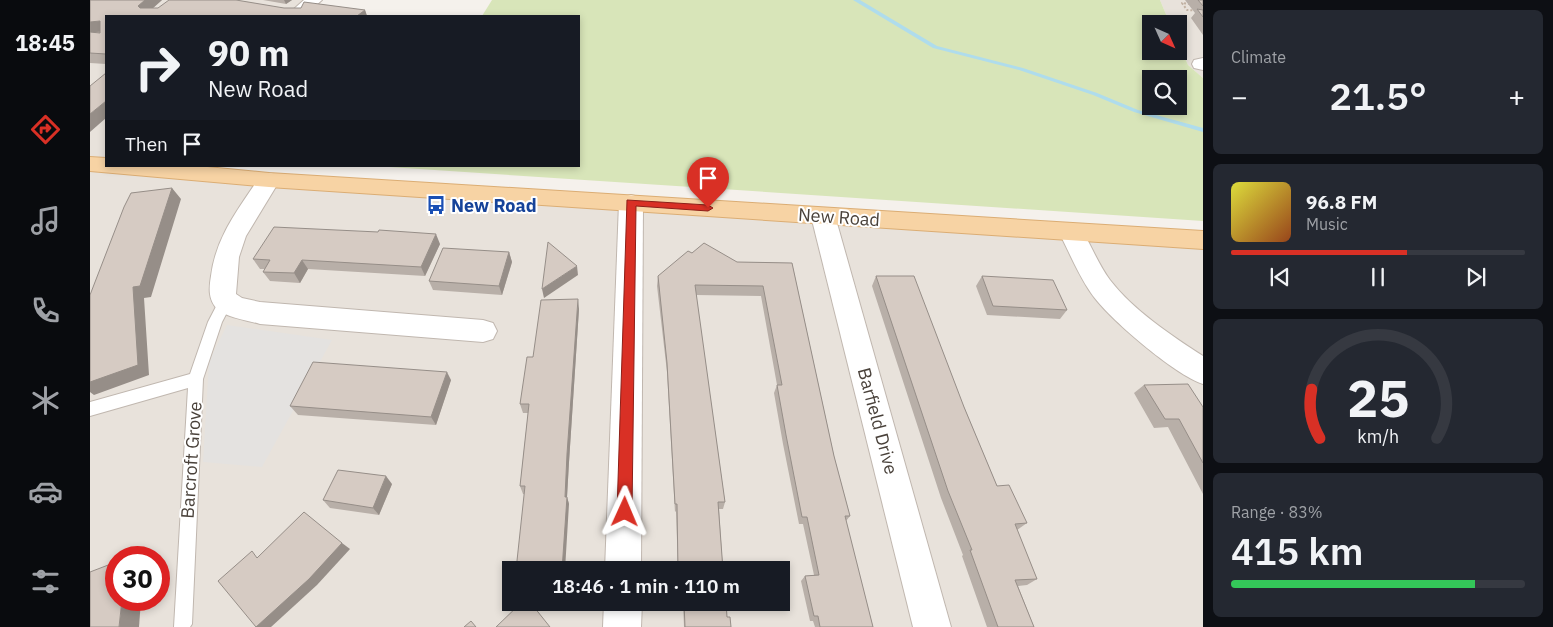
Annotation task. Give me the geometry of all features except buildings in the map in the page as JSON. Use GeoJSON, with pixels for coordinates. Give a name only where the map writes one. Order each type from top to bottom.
{"type":"FeatureCollection","features":[{"type":"Feature","properties":{"kind":"main road","name":"New Road"},"geometry":{"type":"LineString","coordinates":[[132,167],[269,180],[1203,240]]}},
{"type":"Feature","properties":{"kind":"street"},"geometry":{"type":"LineString","coordinates":[[291,13],[314,0]]}},
{"type":"Feature","properties":{"kind":"street"},"geometry":{"type":"LineString","coordinates":[[269,180],[234,236],[226,257],[222,294],[226,301],[234,306],[260,313],[483,331]]}},
{"type":"Feature","properties":{"kind":"street"},"geometry":{"type":"LineString","coordinates":[[623,561],[631,203]]}},
{"type":"Feature","properties":{"kind":"street","name":"Barfield Drive"},"geometry":{"type":"LineString","coordinates":[[823,216],[932,627]]}},
{"type":"Feature","properties":{"kind":"street"},"geometry":{"type":"LineString","coordinates":[[1071,232],[1101,287],[1124,311],[1164,345],[1203,372]]}},
{"type":"Feature","properties":{"kind":"street"},"geometry":{"type":"LineString","coordinates":[[622,627],[623,611]]}},
{"type":"Feature","properties":{"kind":"lane","name":"Barcroft Grove"},"geometry":{"type":"LineString","coordinates":[[182,624],[196,378],[215,322],[226,301]]}},
{"type":"Feature","properties":{"kind":"lane"},"geometry":{"type":"LineString","coordinates":[[90,409],[196,378]]}},
{"type":"Feature","properties":{"kind":"path"},"geometry":{"type":"LineString","coordinates":[[1196,4],[1182,3],[1187,10],[1203,11]]}},
{"type":"Feature","properties":{"kind":"shaded area"},"geometry":{"type":"Polygon","coordinates":[[[90,0],[314,0],[295,15],[105,15],[105,158],[97,164],[105,165],[105,167],[141,167],[1203,240],[1203,627],[90,627],[90,0]]]}},
{"type":"Feature","properties":{"kind":"shaded area"},"geometry":{"type":"Polygon","coordinates":[[[1160,0],[1203,0],[1203,78],[1188,65],[1186,60],[1188,60],[1188,15],[1166,15],[1160,0]]]}},
{"type":"Feature","properties":{"kind":"shaded area"},"geometry":{"type":"Polygon","coordinates":[[[227,325],[332,340],[262,467],[203,462],[209,361],[227,325]]]}},
{"type":"Feature","properties":{"kind":"green space"},"geometry":{"type":"Polygon","coordinates":[[[492,0],[1160,0],[1166,15],[1142,15],[1142,60],[1186,60],[1188,65],[1203,78],[1203,221],[389,167],[580,167],[580,15],[483,15],[492,0]]]}},
{"type":"Feature","properties":{"kind":"waterway"},"geometry":{"type":"LineString","coordinates":[[856,0],[935,47],[1021,69],[1095,94],[1136,111],[1203,130]]}},
{"type":"Feature","properties":{"kind":"place","name":"New Road"},"geometry":{"type":"Point","coordinates":[436,205]}},
{"type":"Feature","properties":{"kind":"route"},"geometry":{"type":"LineString","coordinates":[[625,512],[631,203],[708,208]]}}]}
